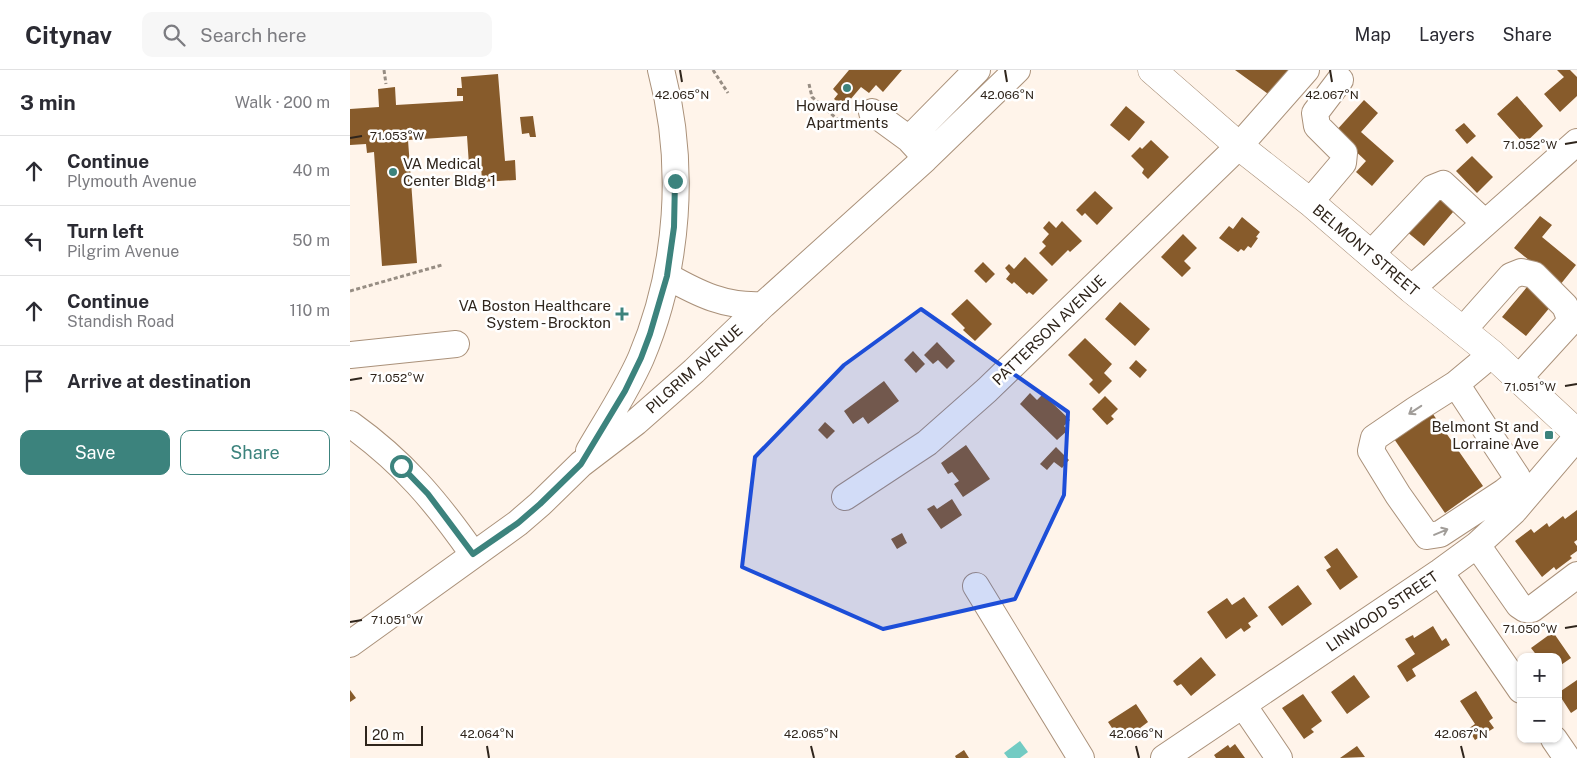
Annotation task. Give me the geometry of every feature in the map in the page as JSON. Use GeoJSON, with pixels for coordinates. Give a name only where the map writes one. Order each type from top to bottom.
{"type":"FeatureCollection","features":[{"type":"Feature","properties":{"kind":"main road","name":"BELMONT STREET"},"geometry":{"type":"LineString","coordinates":[[1162,73],[1239,146],[1310,202],[1411,289],[1492,354],[1577,435]]}},
{"type":"Feature","properties":{"kind":"street"},"geometry":{"type":"LineString","coordinates":[[581,464],[625,391],[641,358],[667,276],[674,227],[675,181],[671,121],[661,70]]}},
{"type":"Feature","properties":{"kind":"street"},"geometry":{"type":"LineString","coordinates":[[909,139],[977,70],[998,88]]}},
{"type":"Feature","properties":{"kind":"street","name":"PILGRIM AVENUE"},"geometry":{"type":"LineString","coordinates":[[350,644],[518,523],[581,464],[662,399],[925,159],[1018,70]]}},
{"type":"Feature","properties":{"kind":"street","name":"PATTERSON AVENUE"},"geometry":{"type":"LineString","coordinates":[[845,497],[907,457],[958,417],[1239,146],[1306,70]]}},
{"type":"Feature","properties":{"kind":"street"},"geometry":{"type":"LineString","coordinates":[[1310,202],[1343,163],[1344,153],[1317,126],[1315,112],[1340,80]]}},
{"type":"Feature","properties":{"kind":"street"},"geometry":{"type":"LineString","coordinates":[[872,112],[909,139],[918,147],[925,159]]}},
{"type":"Feature","properties":{"kind":"street"},"geometry":{"type":"LineString","coordinates":[[1411,289],[1577,142]]}},
{"type":"Feature","properties":{"kind":"street"},"geometry":{"type":"LineString","coordinates":[[1371,254],[1433,188],[1443,184],[1485,223]]}},
{"type":"Feature","properties":{"kind":"street"},"geometry":{"type":"LineString","coordinates":[[1463,330],[1511,276],[1521,272],[1534,275],[1565,306],[1571,321],[1569,339],[1519,378]]}},
{"type":"Feature","properties":{"kind":"street"},"geometry":{"type":"LineString","coordinates":[[667,276],[718,301],[748,306],[763,305]]}},
{"type":"Feature","properties":{"kind":"street"},"geometry":{"type":"LineString","coordinates":[[350,355],[456,344]]}},
{"type":"Feature","properties":{"kind":"street"},"geometry":{"type":"LineString","coordinates":[[1456,384],[1517,477],[1508,502],[1440,534],[1427,536],[1398,495],[1371,451],[1374,438],[1456,384],[1492,354]]}},
{"type":"Feature","properties":{"kind":"street"},"geometry":{"type":"LineString","coordinates":[[350,424],[386,453],[428,494],[473,554]]}},
{"type":"Feature","properties":{"kind":"street","name":"LINWOOD STREET"},"geometry":{"type":"LineString","coordinates":[[1164,758],[1440,572],[1477,545],[1508,502],[1577,435]]}},
{"type":"Feature","properties":{"kind":"street"},"geometry":{"type":"LineString","coordinates":[[1477,545],[1519,605],[1525,609],[1532,610],[1577,575]]}},
{"type":"Feature","properties":{"kind":"street"},"geometry":{"type":"LineString","coordinates":[[1440,572],[1517,684]]}},
{"type":"Feature","properties":{"kind":"street"},"geometry":{"type":"LineString","coordinates":[[976,586],[1081,758]]}},
{"type":"Feature","properties":{"kind":"street"},"geometry":{"type":"LineString","coordinates":[[1243,705],[1279,758]]}},
{"type":"Feature","properties":{"kind":"street"},"geometry":{"type":"LineString","coordinates":[[1557,743],[1567,758]]}},
{"type":"Feature","properties":{"kind":"path"},"geometry":{"type":"LineString","coordinates":[[384,70],[386,84]]}},
{"type":"Feature","properties":{"kind":"path"},"geometry":{"type":"LineString","coordinates":[[713,70],[728,93]]}},
{"type":"Feature","properties":{"kind":"path"},"geometry":{"type":"LineString","coordinates":[[809,84],[812,96],[844,125]]}},
{"type":"Feature","properties":{"kind":"path"},"geometry":{"type":"LineString","coordinates":[[350,292],[442,265]]}},
{"type":"Feature","properties":{"kind":"highlighted area"},"geometry":{"type":"Polygon","coordinates":[[[921,309],[1068,412],[1064,495],[1015,599],[883,629],[742,567],[755,457],[844,365],[921,309]]]}},
{"type":"Feature","properties":{"kind":"water"},"geometry":{"type":"Polygon","coordinates":[[[1020,741],[1028,752],[1020,758],[1008,758],[1004,753],[1020,741]]]}},
{"type":"Feature","properties":{"kind":"building","name":"Howard House Apartments"},"geometry":{"type":"Polygon","coordinates":[[[849,70],[902,70],[883,92],[876,85],[869,93],[861,87],[844,107],[834,99],[838,94],[833,89],[849,70]]]}},
{"type":"Feature","properties":{"kind":"building"},"geometry":{"type":"Polygon","coordinates":[[[1235,70],[1299,70],[1275,99],[1235,70]]]}},
{"type":"Feature","properties":{"kind":"building"},"geometry":{"type":"Polygon","coordinates":[[[1557,70],[1570,70],[1577,77],[1577,96],[1560,112],[1544,94],[1564,77],[1557,70]]]}},
{"type":"Feature","properties":{"kind":"building","name":"VA Medical Center Bldg 1"},"geometry":{"type":"Polygon","coordinates":[[[498,74],[505,161],[515,160],[516,180],[482,182],[481,164],[469,165],[467,136],[408,140],[417,263],[382,266],[374,152],[367,153],[366,144],[350,145],[350,109],[379,107],[378,89],[395,87],[396,105],[463,101],[463,96],[457,96],[457,88],[462,88],[461,77],[498,74]]]}},
{"type":"Feature","properties":{"kind":"building"},"geometry":{"type":"Polygon","coordinates":[[[1517,96],[1543,126],[1524,144],[1497,114],[1517,96]]]}},
{"type":"Feature","properties":{"kind":"building"},"geometry":{"type":"Polygon","coordinates":[[[1364,100],[1378,113],[1361,132],[1394,161],[1372,186],[1356,172],[1366,161],[1335,132],[1364,100]]]}},
{"type":"Feature","properties":{"kind":"building"},"geometry":{"type":"Polygon","coordinates":[[[1126,106],[1145,122],[1129,141],[1110,125],[1126,106]]]}},
{"type":"Feature","properties":{"kind":"building"},"geometry":{"type":"Polygon","coordinates":[[[533,116],[536,137],[530,137],[529,133],[522,134],[520,117],[533,116]]]}},
{"type":"Feature","properties":{"kind":"building"},"geometry":{"type":"Polygon","coordinates":[[[1464,123],[1476,136],[1467,144],[1455,130],[1464,123]]]}},
{"type":"Feature","properties":{"kind":"building"},"geometry":{"type":"Polygon","coordinates":[[[1151,140],[1169,157],[1148,179],[1142,173],[1144,169],[1131,156],[1151,140]]]}},
{"type":"Feature","properties":{"kind":"building"},"geometry":{"type":"Polygon","coordinates":[[[1472,156],[1493,177],[1477,193],[1456,171],[1472,156]]]}},
{"type":"Feature","properties":{"kind":"building"},"geometry":{"type":"Polygon","coordinates":[[[1095,191],[1113,208],[1097,225],[1085,213],[1082,216],[1076,210],[1095,191]]]}},
{"type":"Feature","properties":{"kind":"building"},"geometry":{"type":"Polygon","coordinates":[[[1441,197],[1459,205],[1424,246],[1406,231],[1441,197]]]}},
{"type":"Feature","properties":{"kind":"building"},"geometry":{"type":"Polygon","coordinates":[[[1540,216],[1552,225],[1542,237],[1576,265],[1560,285],[1514,248],[1540,216]]]}},
{"type":"Feature","properties":{"kind":"building"},"geometry":{"type":"Polygon","coordinates":[[[1242,217],[1260,232],[1251,248],[1248,246],[1244,251],[1241,249],[1238,252],[1219,238],[1229,226],[1233,229],[1242,217]]]}},
{"type":"Feature","properties":{"kind":"building"},"geometry":{"type":"Polygon","coordinates":[[[1049,221],[1056,228],[1062,221],[1082,241],[1070,252],[1068,250],[1052,266],[1039,253],[1046,246],[1042,242],[1049,234],[1043,228],[1049,221]]]}},
{"type":"Feature","properties":{"kind":"building"},"geometry":{"type":"Polygon","coordinates":[[[1183,234],[1197,248],[1184,261],[1191,268],[1182,277],[1161,257],[1183,234]]]}},
{"type":"Feature","properties":{"kind":"building"},"geometry":{"type":"Polygon","coordinates":[[[1025,257],[1048,280],[1033,295],[1029,292],[1027,294],[1014,282],[1012,284],[1006,279],[1010,274],[1005,268],[1009,264],[1014,269],[1025,257]]]}},
{"type":"Feature","properties":{"kind":"building"},"geometry":{"type":"Polygon","coordinates":[[[983,262],[995,274],[986,283],[974,271],[983,262]]]}},
{"type":"Feature","properties":{"kind":"building"},"geometry":{"type":"Polygon","coordinates":[[[1532,281],[1556,300],[1526,336],[1502,317],[1532,281]]]}},
{"type":"Feature","properties":{"kind":"building"},"geometry":{"type":"Polygon","coordinates":[[[967,299],[992,324],[975,341],[963,330],[965,328],[951,314],[967,299]]]}},
{"type":"Feature","properties":{"kind":"building"},"geometry":{"type":"Polygon","coordinates":[[[1120,302],[1150,329],[1135,346],[1105,319],[1120,302]]]}},
{"type":"Feature","properties":{"kind":"building"},"geometry":{"type":"Polygon","coordinates":[[[1085,338],[1112,364],[1104,373],[1112,381],[1099,394],[1089,384],[1093,380],[1068,355],[1085,338]]]}},
{"type":"Feature","properties":{"kind":"building"},"geometry":{"type":"Polygon","coordinates":[[[937,342],[955,361],[947,369],[938,360],[933,364],[924,355],[937,342]]]}},
{"type":"Feature","properties":{"kind":"building"},"geometry":{"type":"Polygon","coordinates":[[[913,351],[925,364],[916,373],[904,360],[913,351]]]}},
{"type":"Feature","properties":{"kind":"building"},"geometry":{"type":"Polygon","coordinates":[[[1136,360],[1147,370],[1140,378],[1129,368],[1136,360]]]}},
{"type":"Feature","properties":{"kind":"building"},"geometry":{"type":"Polygon","coordinates":[[[884,381],[899,401],[868,424],[863,417],[853,424],[844,411],[884,381]]]}},
{"type":"Feature","properties":{"kind":"building"},"geometry":{"type":"Polygon","coordinates":[[[1030,393],[1037,400],[1043,394],[1070,420],[1064,426],[1068,430],[1057,440],[1020,404],[1030,393]]]}},
{"type":"Feature","properties":{"kind":"building"},"geometry":{"type":"Polygon","coordinates":[[[1105,396],[1118,409],[1111,416],[1114,419],[1107,425],[1092,409],[1105,396]]]}},
{"type":"Feature","properties":{"kind":"building"},"geometry":{"type":"Polygon","coordinates":[[[1428,407],[1483,486],[1445,513],[1390,433],[1428,407]]]}},
{"type":"Feature","properties":{"kind":"building"},"geometry":{"type":"Polygon","coordinates":[[[825,422],[835,431],[827,439],[818,430],[825,422]]]}},
{"type":"Feature","properties":{"kind":"building"},"geometry":{"type":"Polygon","coordinates":[[[966,445],[990,479],[963,497],[954,484],[959,481],[952,472],[948,474],[941,463],[966,445]]]}},
{"type":"Feature","properties":{"kind":"building"},"geometry":{"type":"Polygon","coordinates":[[[1056,447],[1069,460],[1062,468],[1054,462],[1047,470],[1040,464],[1056,447]]]}},
{"type":"Feature","properties":{"kind":"building"},"geometry":{"type":"Polygon","coordinates":[[[952,499],[962,515],[941,529],[927,509],[934,505],[937,509],[952,499]]]}},
{"type":"Feature","properties":{"kind":"building"},"geometry":{"type":"Polygon","coordinates":[[[1577,510],[1577,540],[1574,542],[1577,546],[1577,551],[1570,556],[1572,558],[1556,570],[1554,567],[1542,577],[1515,541],[1531,529],[1534,533],[1547,523],[1549,527],[1563,516],[1565,519],[1577,510]]]}},
{"type":"Feature","properties":{"kind":"building"},"geometry":{"type":"Polygon","coordinates":[[[902,533],[907,543],[897,549],[891,539],[902,533]]]}},
{"type":"Feature","properties":{"kind":"building"},"geometry":{"type":"Polygon","coordinates":[[[1337,548],[1358,577],[1340,590],[1326,570],[1331,567],[1324,557],[1337,548]]]}},
{"type":"Feature","properties":{"kind":"building"},"geometry":{"type":"Polygon","coordinates":[[[1298,585],[1312,604],[1282,626],[1268,607],[1298,585]]]}},
{"type":"Feature","properties":{"kind":"building"},"geometry":{"type":"Polygon","coordinates":[[[1244,597],[1258,616],[1248,623],[1251,627],[1244,632],[1241,628],[1226,639],[1207,612],[1227,598],[1232,605],[1244,597]]]}},
{"type":"Feature","properties":{"kind":"building"},"geometry":{"type":"Polygon","coordinates":[[[1433,626],[1442,641],[1446,638],[1450,645],[1412,669],[1416,676],[1407,682],[1397,666],[1415,654],[1405,639],[1413,635],[1414,638],[1433,626]]]}},
{"type":"Feature","properties":{"kind":"building"},"geometry":{"type":"Polygon","coordinates":[[[1553,632],[1571,658],[1562,664],[1562,653],[1535,653],[1531,648],[1553,632]]]}},
{"type":"Feature","properties":{"kind":"building"},"geometry":{"type":"Polygon","coordinates":[[[1201,657],[1216,675],[1191,696],[1181,684],[1177,686],[1173,681],[1201,657]]]}},
{"type":"Feature","properties":{"kind":"building"},"geometry":{"type":"Polygon","coordinates":[[[1354,675],[1370,697],[1347,714],[1331,692],[1354,675]]]}},
{"type":"Feature","properties":{"kind":"building"},"geometry":{"type":"Polygon","coordinates":[[[1577,680],[1577,709],[1571,713],[1562,699],[1562,690],[1577,680]]]}},
{"type":"Feature","properties":{"kind":"building"},"geometry":{"type":"Polygon","coordinates":[[[350,690],[356,698],[350,702],[350,690]]]}},
{"type":"Feature","properties":{"kind":"building"},"geometry":{"type":"Polygon","coordinates":[[[1476,691],[1493,718],[1489,721],[1494,728],[1475,740],[1468,729],[1475,724],[1460,701],[1476,691]]]}},
{"type":"Feature","properties":{"kind":"building"},"geometry":{"type":"Polygon","coordinates":[[[1303,694],[1322,721],[1311,729],[1314,732],[1304,739],[1282,708],[1303,694]]]}},
{"type":"Feature","properties":{"kind":"building"},"geometry":{"type":"Polygon","coordinates":[[[1136,704],[1148,722],[1140,728],[1142,731],[1131,738],[1129,734],[1120,740],[1108,722],[1136,704]]]}},
{"type":"Feature","properties":{"kind":"building"},"geometry":{"type":"Polygon","coordinates":[[[1235,744],[1245,758],[1216,758],[1214,755],[1228,745],[1230,748],[1235,744]]]}},
{"type":"Feature","properties":{"kind":"building"},"geometry":{"type":"Polygon","coordinates":[[[1357,746],[1365,757],[1340,758],[1357,746]]]}},
{"type":"Feature","properties":{"kind":"building"},"geometry":{"type":"Polygon","coordinates":[[[964,750],[969,758],[956,758],[955,756],[964,750]]]}},
{"type":"Feature","properties":{"kind":"place","name":"Howard House Apartments"},"geometry":{"type":"Point","coordinates":[847,88]}},
{"type":"Feature","properties":{"kind":"place","name":"VA Medical Center Bldg 1"},"geometry":{"type":"Point","coordinates":[393,172]}},
{"type":"Feature","properties":{"kind":"place","name":"VA Boston Healthcare System - Brockton"},"geometry":{"type":"Point","coordinates":[622,314]}},
{"type":"Feature","properties":{"kind":"place","name":"Belmont St and Lorraine Ave"},"geometry":{"type":"Point","coordinates":[1549,435]}},
{"type":"Feature","properties":{"kind":"route"},"geometry":{"type":"LineString","coordinates":[[401,466],[451,522],[473,554],[518,523],[581,464],[625,391],[650,334],[667,276],[671,252],[674,227],[675,181]]}}]}
